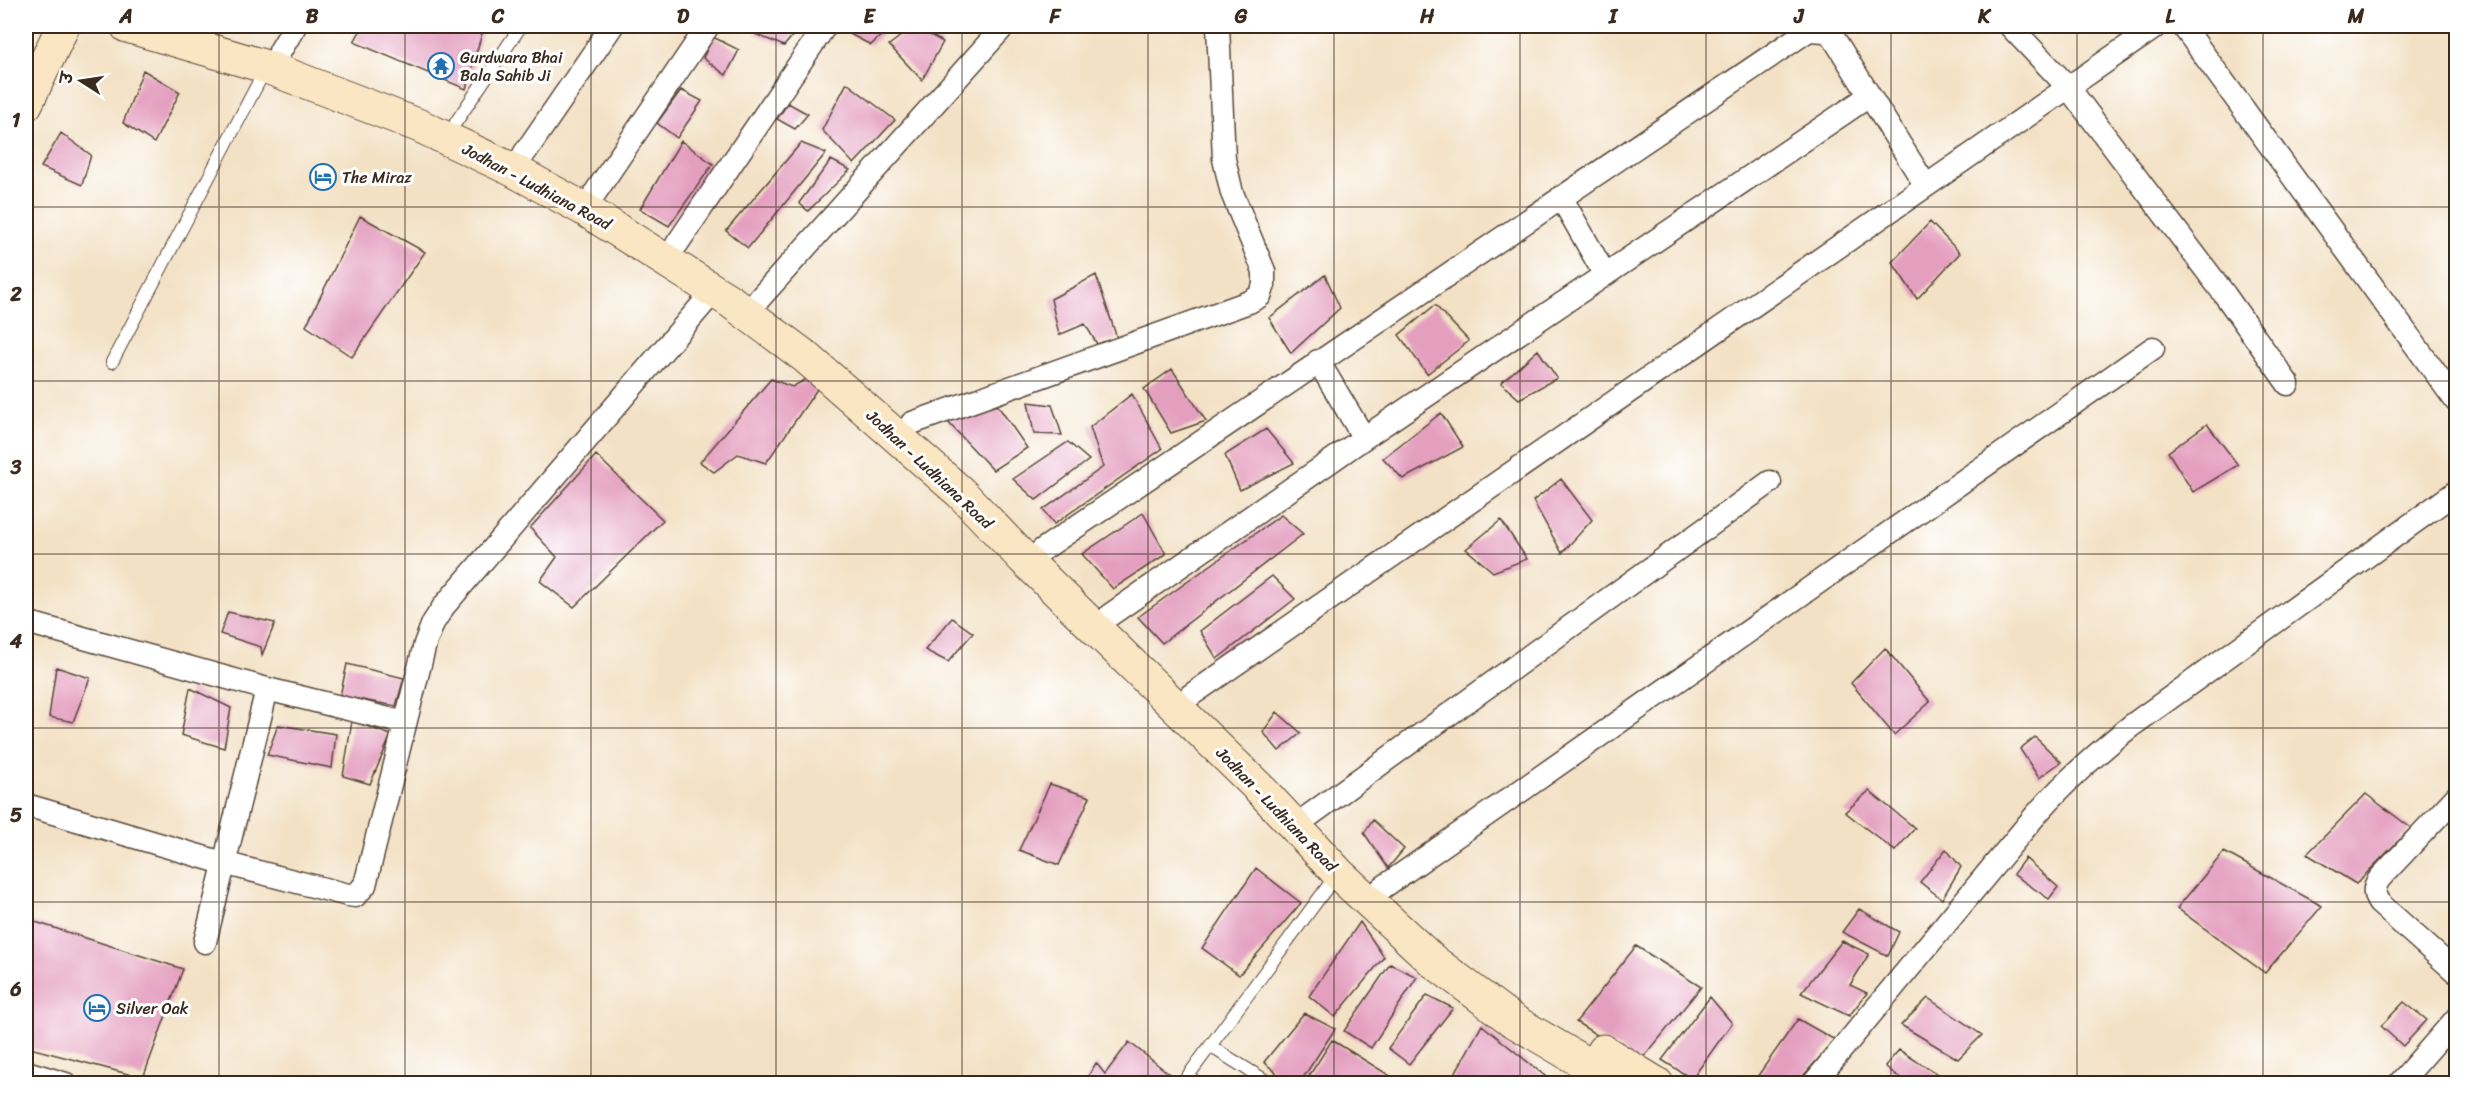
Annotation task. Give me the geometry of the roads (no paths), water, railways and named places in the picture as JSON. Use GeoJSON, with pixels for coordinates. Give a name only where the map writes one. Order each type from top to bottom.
{"type":"FeatureCollection","features":[{"type":"Feature","properties":{"kind":"street"},"geometry":{"type":"LineString","coordinates":[[26,104],[63,26]]}},
{"type":"Feature","properties":{"kind":"street","name":"Jodhan - Ludhiana Road"},"geometry":{"type":"LineString","coordinates":[[128,26],[281,48],[420,126],[513,170],[584,208],[714,291],[807,358],[961,493],[1024,559],[1262,791],[1338,873],[1433,961],[1512,1020],[1620,1083]]}},
{"type":"Feature","properties":{"kind":"street","name":"Jodhan - Ludhiana Road"},"geometry":{"type":"LineString","coordinates":[[194,26],[281,48],[427,108],[524,154],[595,193],[759,299],[819,344],[974,479],[1042,550],[1191,695],[1354,862],[1445,946],[1484,978],[1523,1004],[1657,1083]]}},
{"type":"Feature","properties":{"kind":"street"},"geometry":{"type":"LineString","coordinates":[[524,154],[612,26]]}},
{"type":"Feature","properties":{"kind":"street"},"geometry":{"type":"LineString","coordinates":[[595,193],[708,26]]}},
{"type":"Feature","properties":{"kind":"street"},"geometry":{"type":"LineString","coordinates":[[677,244],[825,26]]}},
{"type":"Feature","properties":{"kind":"street"},"geometry":{"type":"LineString","coordinates":[[759,299],[1005,26]]}},
{"type":"Feature","properties":{"kind":"street"},"geometry":{"type":"LineString","coordinates":[[912,423],[1249,302],[1260,296],[1264,285],[1264,271],[1232,193],[1222,152],[1218,26]]}},
{"type":"Feature","properties":{"kind":"street"},"geometry":{"type":"LineString","coordinates":[[2010,26],[2068,87],[2225,295],[2288,384]]}},
{"type":"Feature","properties":{"kind":"street"},"geometry":{"type":"LineString","coordinates":[[1191,695],[2157,26]]}},
{"type":"Feature","properties":{"kind":"street"},"geometry":{"type":"LineString","coordinates":[[2183,26],[2457,401]]}},
{"type":"Feature","properties":{"kind":"street"},"geometry":{"type":"LineString","coordinates":[[1042,550],[1809,30],[1826,31],[1833,37],[1926,186]]}},
{"type":"Feature","properties":{"kind":"street"},"geometry":{"type":"LineString","coordinates":[[1110,615],[1364,438],[1869,96]]}},
{"type":"Feature","properties":{"kind":"street"},"geometry":{"type":"LineString","coordinates":[[1561,197],[1605,275]]}},
{"type":"Feature","properties":{"kind":"street"},"geometry":{"type":"LineString","coordinates":[[26,805],[223,863],[348,895],[355,896],[361,892],[365,885],[425,644],[434,623],[444,606],[714,291]]}},
{"type":"Feature","properties":{"kind":"street"},"geometry":{"type":"LineString","coordinates":[[1382,888],[2152,348]]}},
{"type":"Feature","properties":{"kind":"street"},"geometry":{"type":"LineString","coordinates":[[1318,362],[1364,438]]}},
{"type":"Feature","properties":{"kind":"street"},"geometry":{"type":"LineString","coordinates":[[1310,815],[1770,482]]}},
{"type":"Feature","properties":{"kind":"street"},"geometry":{"type":"LineString","coordinates":[[1813,1083],[2034,816],[2093,755],[2457,492]]}},
{"type":"Feature","properties":{"kind":"street"},"geometry":{"type":"LineString","coordinates":[[26,622],[267,689],[405,723]]}},
{"type":"Feature","properties":{"kind":"street"},"geometry":{"type":"LineString","coordinates":[[204,942],[267,689]]}},
{"type":"Feature","properties":{"kind":"street"},"geometry":{"type":"LineString","coordinates":[[2457,797],[2380,879],[2375,885],[2374,896],[2457,972]]}},
{"type":"Feature","properties":{"kind":"street"},"geometry":{"type":"LineString","coordinates":[[2399,1083],[2457,1019]]}},
{"type":"Feature","properties":{"kind":"street"},"geometry":{"type":"LineString","coordinates":[[26,1072],[66,1083]]}},
{"type":"Feature","properties":{"kind":"lane"},"geometry":{"type":"LineString","coordinates":[[456,122],[520,26]]}},
{"type":"Feature","properties":{"kind":"lane"},"geometry":{"type":"LineString","coordinates":[[112,362],[281,48]]}},
{"type":"Feature","properties":{"kind":"lane"},"geometry":{"type":"LineString","coordinates":[[1182,1083],[1338,873]]}},
{"type":"Feature","properties":{"kind":"lane"},"geometry":{"type":"LineString","coordinates":[[1210,1046],[1271,1083]]}},
{"type":"Feature","properties":{"kind":"place","name":"Gurdwara Bhai Bala Sahib Ji"},"geometry":{"type":"Point","coordinates":[441,66]}},
{"type":"Feature","properties":{"kind":"place","name":"The Miraz"},"geometry":{"type":"Point","coordinates":[323,177]}},
{"type":"Feature","properties":{"kind":"place","name":"Silver Oak"},"geometry":{"type":"Point","coordinates":[97,1008]}}]}
